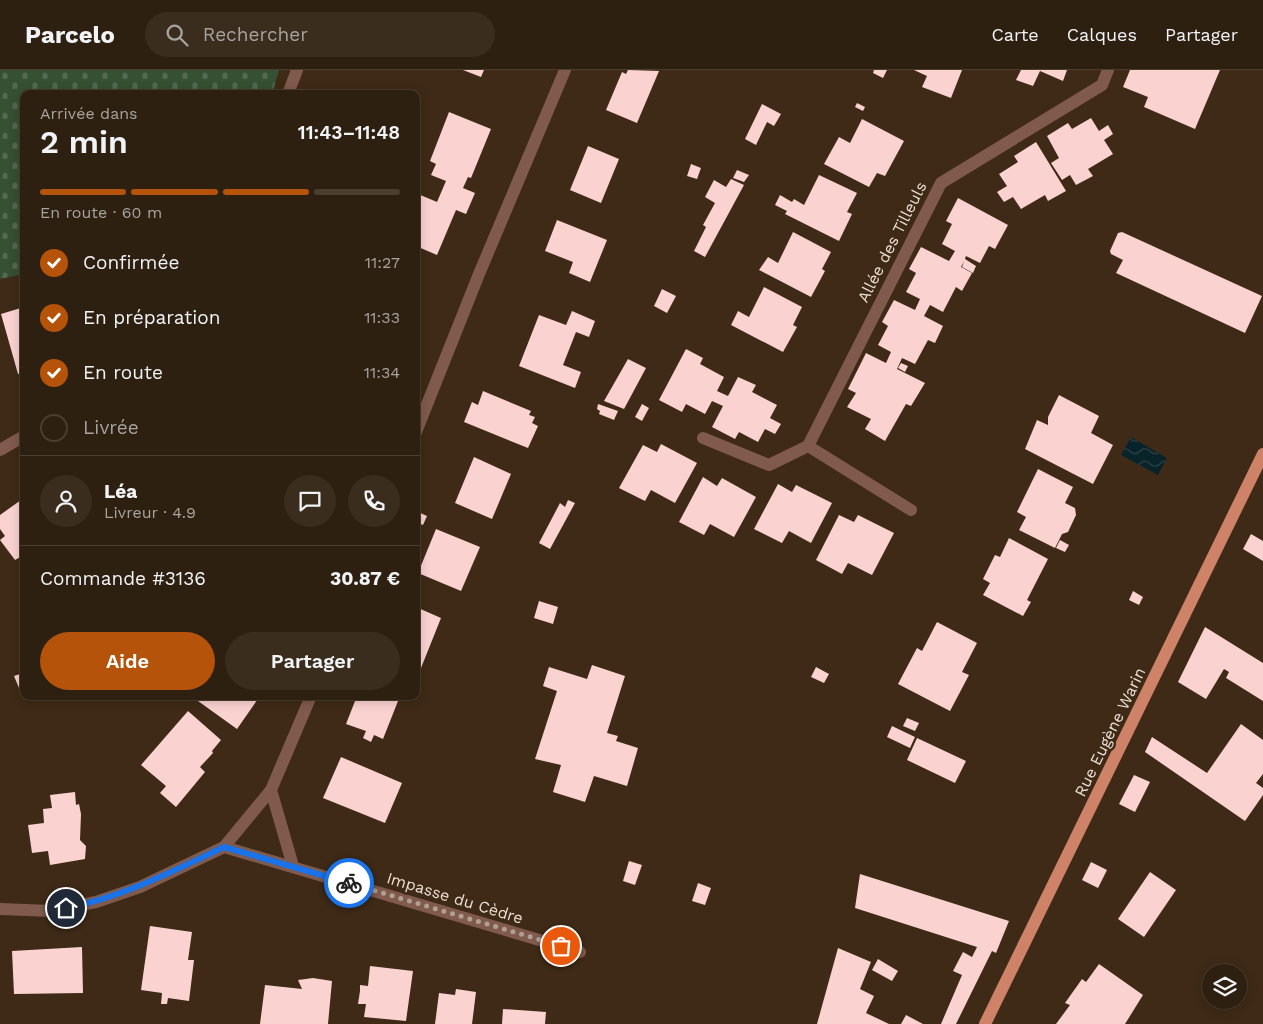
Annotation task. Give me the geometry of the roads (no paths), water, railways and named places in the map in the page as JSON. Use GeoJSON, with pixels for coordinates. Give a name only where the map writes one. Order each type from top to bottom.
{"type":"FeatureCollection","features":[{"type":"Feature","properties":{"kind":"main road","name":"Rue Eugène Warin"},"geometry":{"type":"LineString","coordinates":[[984,1024],[1263,454]]}},
{"type":"Feature","properties":{"kind":"street"},"geometry":{"type":"LineString","coordinates":[[290,90],[297,70]]}},
{"type":"Feature","properties":{"kind":"street"},"geometry":{"type":"LineString","coordinates":[[420,422],[479,274],[566,70]]}},
{"type":"Feature","properties":{"kind":"street","name":"Allée des Tilleuls"},"geometry":{"type":"LineString","coordinates":[[808,446],[941,183],[1102,85],[1108,70]]}},
{"type":"Feature","properties":{"kind":"street"},"geometry":{"type":"LineString","coordinates":[[0,450],[20,438]]}},
{"type":"Feature","properties":{"kind":"street"},"geometry":{"type":"LineString","coordinates":[[703,438],[769,465],[808,446],[911,510]]}},
{"type":"Feature","properties":{"kind":"street"},"geometry":{"type":"LineString","coordinates":[[0,909],[52,911],[96,902],[140,887],[224,847],[271,790],[309,700]]}},
{"type":"Feature","properties":{"kind":"street"},"geometry":{"type":"LineString","coordinates":[[271,790],[292,866]]}},
{"type":"Feature","properties":{"kind":"street","name":"Impasse du Cèdre"},"geometry":{"type":"LineString","coordinates":[[224,847],[580,952]]}},
{"type":"Feature","properties":{"kind":"water"},"geometry":{"type":"Polygon","coordinates":[[[1131,437],[1167,458],[1158,475],[1121,455],[1131,437]]]}}]}
